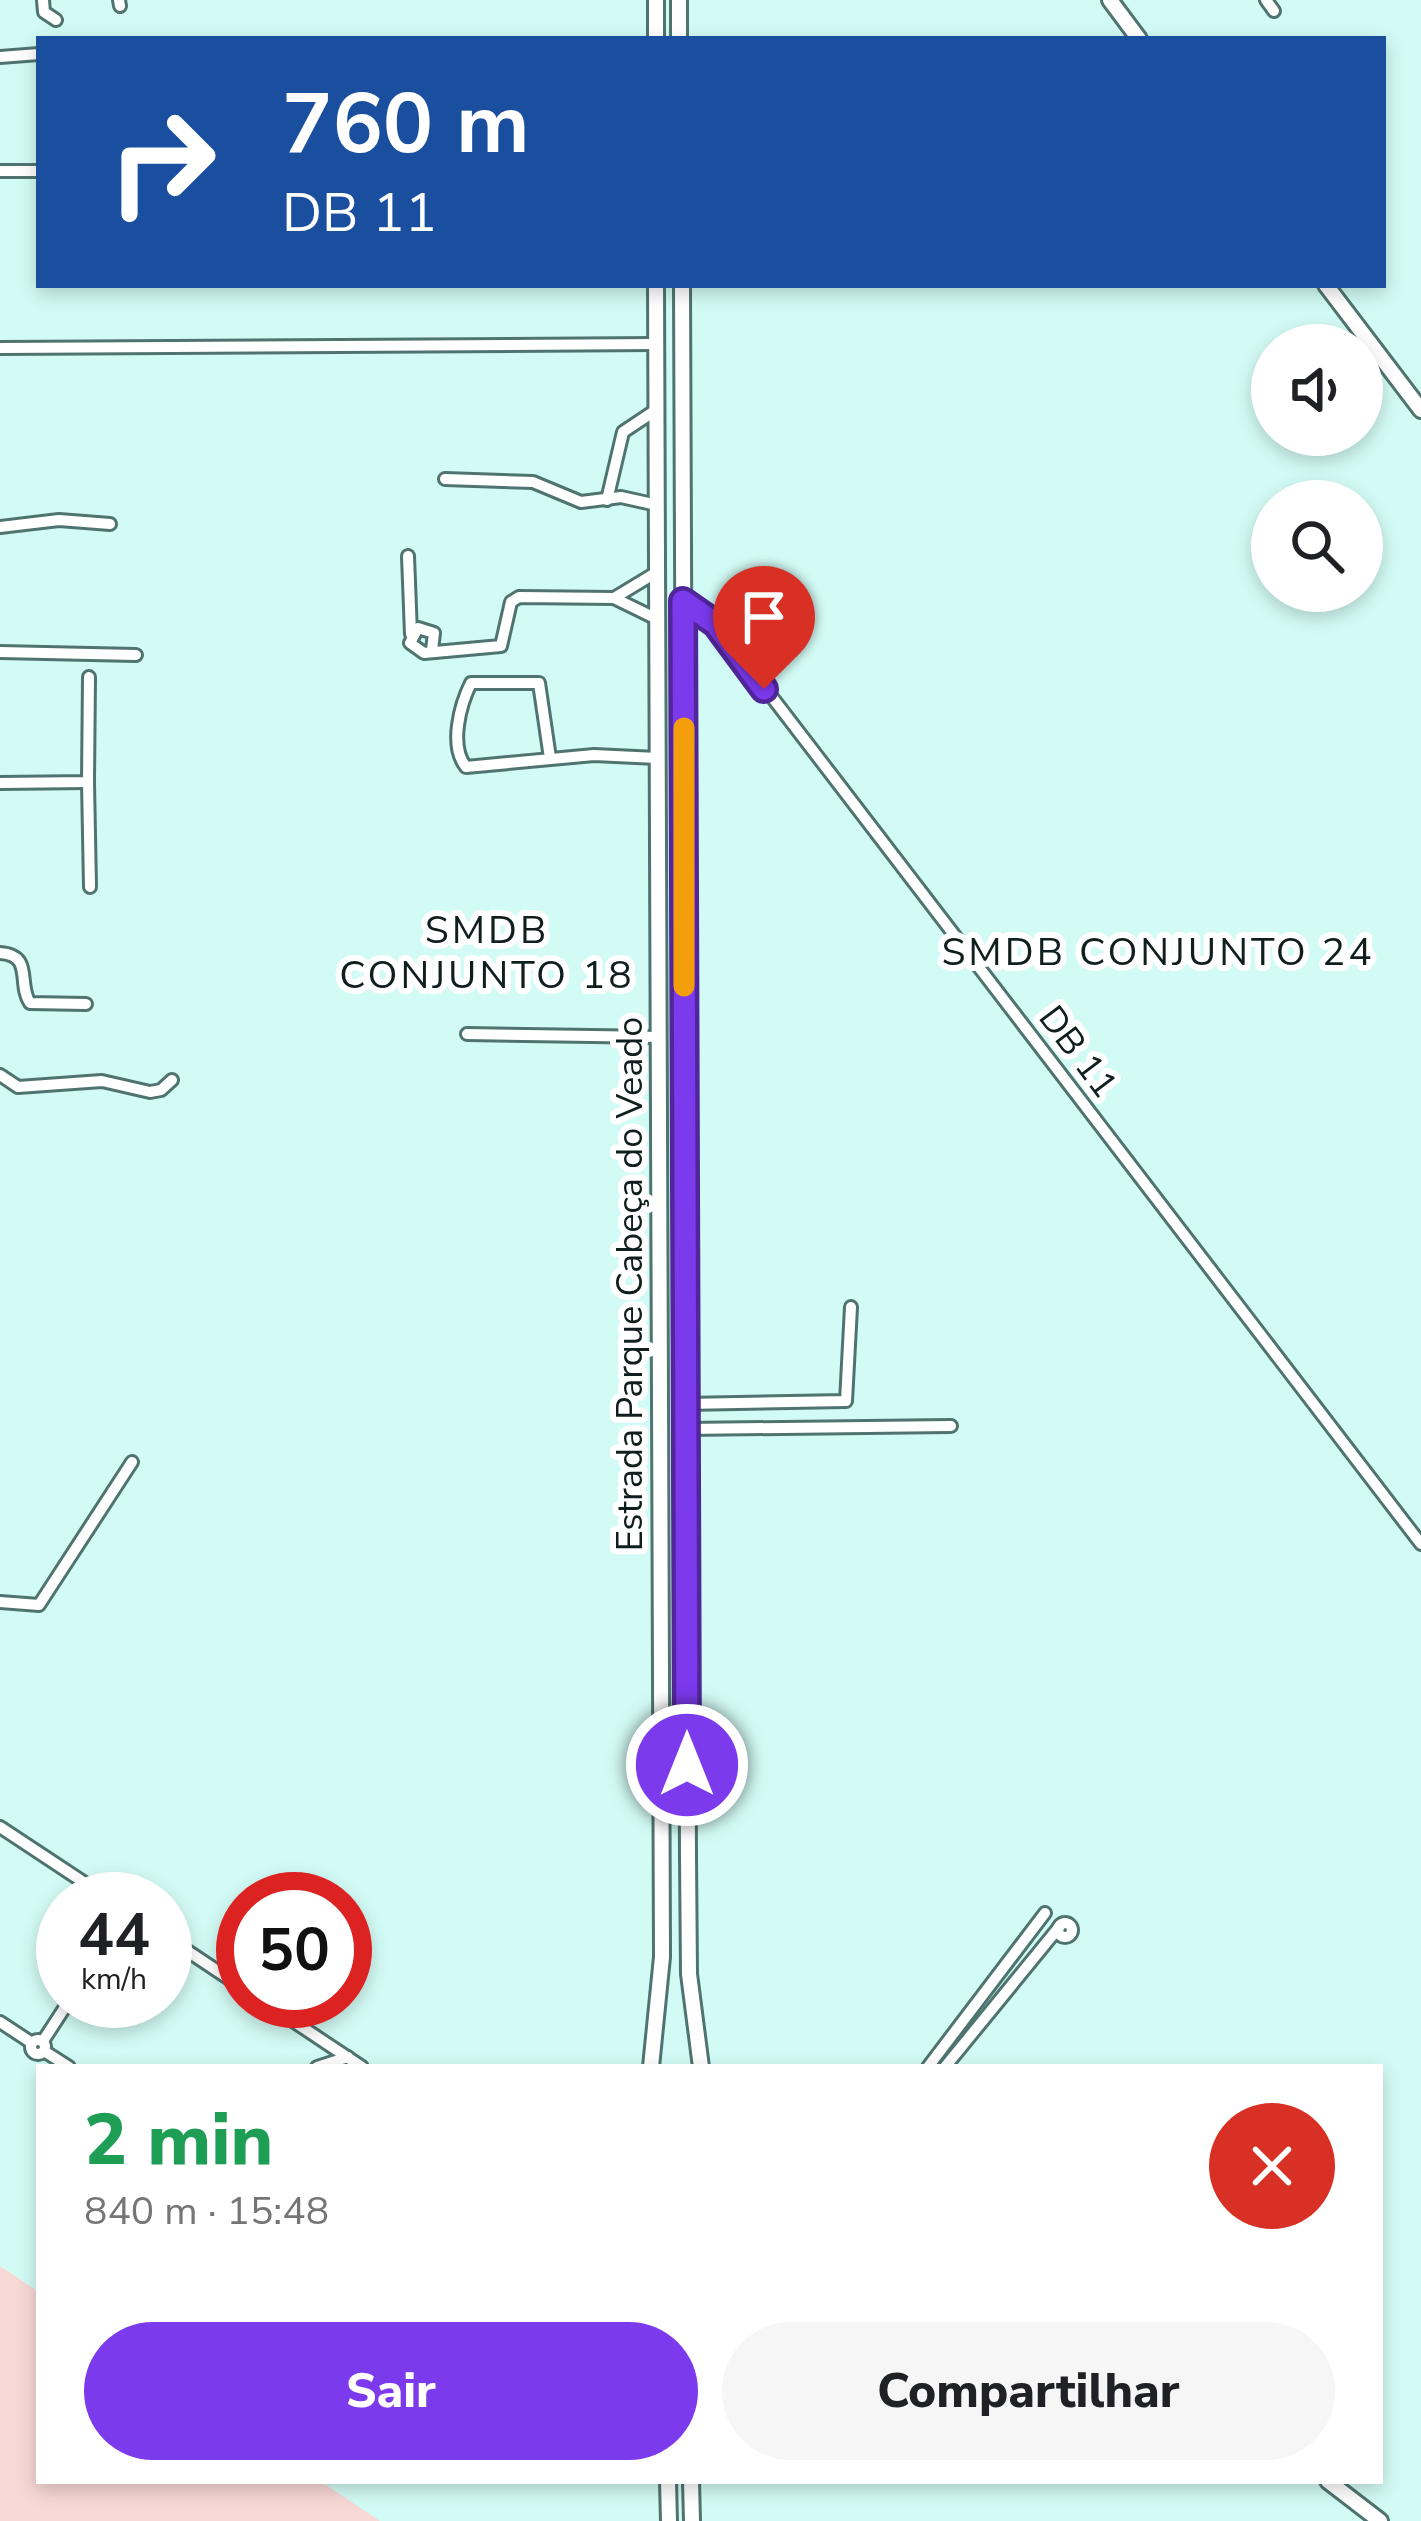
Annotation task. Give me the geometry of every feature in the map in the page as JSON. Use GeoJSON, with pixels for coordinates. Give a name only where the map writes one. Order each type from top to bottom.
{"type":"FeatureCollection","features":[{"type":"Feature","properties":{"kind":"main road"},"geometry":{"type":"LineString","coordinates":[[656,0],[656,36]]}},
{"type":"Feature","properties":{"kind":"main road"},"geometry":{"type":"LineString","coordinates":[[679,0],[679,36]]}},
{"type":"Feature","properties":{"kind":"main road"},"geometry":{"type":"LineString","coordinates":[[1110,0],[1137,36]]}},
{"type":"Feature","properties":{"kind":"main road","name":"Estrada Parque Cabeça do Veado"},"geometry":{"type":"LineString","coordinates":[[651,2064],[662,1957],[656,288]]}},
{"type":"Feature","properties":{"kind":"main road","name":"Estrada Parque Cabeça do Veado"},"geometry":{"type":"LineString","coordinates":[[682,288],[689,1974],[701,2064]]}},
{"type":"Feature","properties":{"kind":"main road"},"geometry":{"type":"LineString","coordinates":[[1328,288],[1421,410]]}},
{"type":"Feature","properties":{"kind":"main road"},"geometry":{"type":"LineString","coordinates":[[656,370],[683,370]]}},
{"type":"Feature","properties":{"kind":"main road"},"geometry":{"type":"LineString","coordinates":[[657,785],[684,787]]}},
{"type":"Feature","properties":{"kind":"main road"},"geometry":{"type":"LineString","coordinates":[[668,2484],[669,2521]]}},
{"type":"Feature","properties":{"kind":"main road"},"geometry":{"type":"LineString","coordinates":[[691,2484],[692,2521]]}},
{"type":"Feature","properties":{"kind":"main road"},"geometry":{"type":"LineString","coordinates":[[1332,2484],[1380,2521]]}},
{"type":"Feature","properties":{"kind":"street"},"geometry":{"type":"LineString","coordinates":[[43,0],[44,12],[56,20]]}},
{"type":"Feature","properties":{"kind":"street"},"geometry":{"type":"LineString","coordinates":[[0,57],[36,54]]}},
{"type":"Feature","properties":{"kind":"street"},"geometry":{"type":"LineString","coordinates":[[0,172],[36,171]]}},
{"type":"Feature","properties":{"kind":"street"},"geometry":{"type":"LineString","coordinates":[[0,347],[656,344]]}},
{"type":"Feature","properties":{"kind":"street"},"geometry":{"type":"LineString","coordinates":[[607,500],[623,432],[656,410]]}},
{"type":"Feature","properties":{"kind":"street"},"geometry":{"type":"LineString","coordinates":[[445,479],[533,482],[581,502],[629,498],[656,505]]}},
{"type":"Feature","properties":{"kind":"street"},"geometry":{"type":"LineString","coordinates":[[0,527],[59,520],[110,524]]}},
{"type":"Feature","properties":{"kind":"street"},"geometry":{"type":"LineString","coordinates":[[408,556],[411,634],[418,628],[434,633],[432,650],[501,646],[509,607],[519,596],[614,598],[657,619]]}},
{"type":"Feature","properties":{"kind":"street"},"geometry":{"type":"LineString","coordinates":[[614,598],[657,572]]}},
{"type":"Feature","properties":{"kind":"street","name":"DB 11"},"geometry":{"type":"LineString","coordinates":[[683,601],[716,624],[1421,1544]]}},
{"type":"Feature","properties":{"kind":"street"},"geometry":{"type":"LineString","coordinates":[[0,652],[136,655]]}},
{"type":"Feature","properties":{"kind":"street"},"geometry":{"type":"LineString","coordinates":[[89,677],[90,887]]}},
{"type":"Feature","properties":{"kind":"street"},"geometry":{"type":"LineString","coordinates":[[550,758],[538,682],[471,683],[459,729],[462,764],[472,768],[550,758],[657,758]]}},
{"type":"Feature","properties":{"kind":"street"},"geometry":{"type":"LineString","coordinates":[[0,783],[88,782]]}},
{"type":"Feature","properties":{"kind":"street"},"geometry":{"type":"LineString","coordinates":[[0,953],[22,964],[30,1003],[86,1004]]}},
{"type":"Feature","properties":{"kind":"street"},"geometry":{"type":"LineString","coordinates":[[467,1034],[659,1037]]}},
{"type":"Feature","properties":{"kind":"street"},"geometry":{"type":"LineString","coordinates":[[0,1075],[18,1087],[103,1081],[150,1092],[172,1080]]}},
{"type":"Feature","properties":{"kind":"street"},"geometry":{"type":"LineString","coordinates":[[685,1404],[846,1401],[851,1307]]}},
{"type":"Feature","properties":{"kind":"street"},"geometry":{"type":"LineString","coordinates":[[686,1429],[951,1426]]}},
{"type":"Feature","properties":{"kind":"street"},"geometry":{"type":"LineString","coordinates":[[0,1602],[39,1605],[132,1462]]}},
{"type":"Feature","properties":{"kind":"street"},"geometry":{"type":"LineString","coordinates":[[0,1827],[68,1872]]}},
{"type":"Feature","properties":{"kind":"street"},"geometry":{"type":"LineString","coordinates":[[930,2064],[1046,1912]]}},
{"type":"Feature","properties":{"kind":"street"},"geometry":{"type":"LineString","coordinates":[[947,2064],[1047,1940],[1064,1931]]}},
{"type":"Feature","properties":{"kind":"street"},"geometry":{"type":"LineString","coordinates":[[0,2022],[64,2064]]}},
{"type":"Feature","properties":{"kind":"street"},"geometry":{"type":"LineString","coordinates":[[40,2045],[51,2028]]}},
{"type":"Feature","properties":{"kind":"street"},"geometry":{"type":"LineString","coordinates":[[304,2028],[358,2064]]}},
{"type":"Feature","properties":{"kind":"street"},"geometry":{"type":"LineString","coordinates":[[326,2064],[348,2057]]}},
{"type":"Feature","properties":{"kind":"shaded area"},"geometry":{"type":"Polygon","coordinates":[[[0,2266],[36,2290],[36,2484],[324,2484],[380,2521],[0,2521],[0,2266]]]}},
{"type":"Feature","properties":{"kind":"slow traffic"},"geometry":{"type":"LineString","coordinates":[[684,728],[684,986]]}},
{"type":"Feature","properties":{"kind":"district","name":"SMDB CONJUNTO 24"},"geometry":{"type":"Point","coordinates":[1158,951]}},
{"type":"Feature","properties":{"kind":"district","name":"SMDB CONJUNTO 18"},"geometry":{"type":"Point","coordinates":[487,952]}},
{"type":"Feature","properties":{"kind":"route"},"geometry":{"type":"LineString","coordinates":[[687,1765],[683,601],[716,624],[764,689]]}}]}
